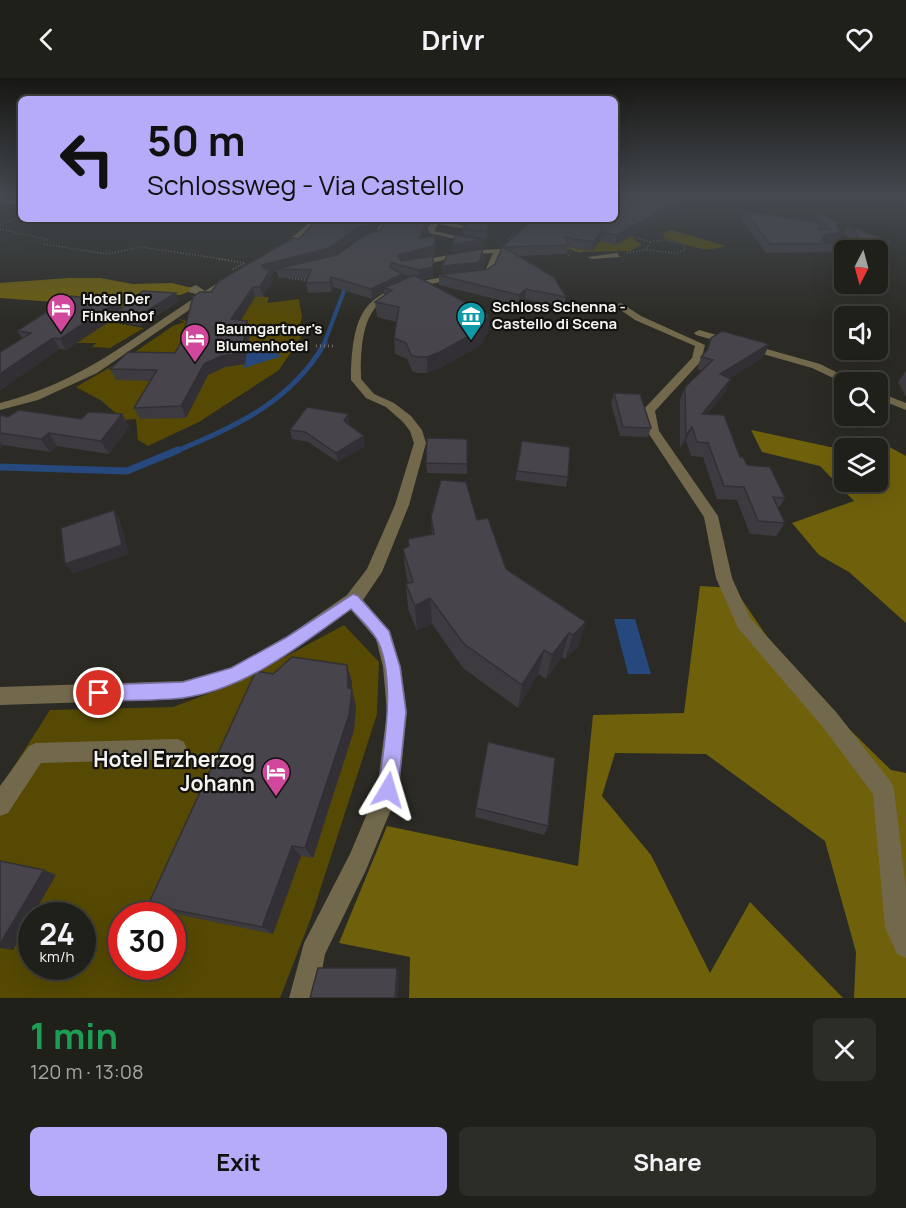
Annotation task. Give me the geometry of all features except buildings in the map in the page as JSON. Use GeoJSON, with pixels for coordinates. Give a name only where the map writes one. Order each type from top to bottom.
{"type":"FeatureCollection","features":[{"type":"Feature","properties":{"kind":"street"},"geometry":{"type":"LineString","coordinates":[[268,258],[298,238]]}},
{"type":"Feature","properties":{"kind":"street"},"geometry":{"type":"LineString","coordinates":[[356,246],[363,240],[373,238]]}},
{"type":"Feature","properties":{"kind":"street"},"geometry":{"type":"LineString","coordinates":[[452,238],[485,243],[498,251]]}},
{"type":"Feature","properties":{"kind":"street"},"geometry":{"type":"LineString","coordinates":[[404,266],[445,257],[498,251]]}},
{"type":"Feature","properties":{"kind":"street"},"geometry":{"type":"LineString","coordinates":[[0,696],[183,690],[235,675],[302,636],[353,600],[374,572],[402,505],[420,443],[416,430],[407,419],[390,405],[370,396],[356,380],[356,340],[360,320],[369,306],[395,291],[427,282],[488,273],[498,251]]}},
{"type":"Feature","properties":{"kind":"street"},"geometry":{"type":"LineString","coordinates":[[589,254],[617,255]]}},
{"type":"Feature","properties":{"kind":"street"},"geometry":{"type":"LineString","coordinates":[[0,407],[58,390],[106,366],[205,294],[239,274]]}},
{"type":"Feature","properties":{"kind":"street"},"geometry":{"type":"LineString","coordinates":[[196,288],[192,290],[205,294]]}},
{"type":"Feature","properties":{"kind":"street"},"geometry":{"type":"LineString","coordinates":[[621,306],[638,318],[700,345],[697,359],[649,410],[653,431],[711,516],[724,578],[744,623],[829,719],[884,790],[898,927],[906,945]]}},
{"type":"Feature","properties":{"kind":"street"},"geometry":{"type":"LineString","coordinates":[[699,333],[816,366],[834,374]]}},
{"type":"Feature","properties":{"kind":"street"},"geometry":{"type":"LineString","coordinates":[[888,399],[906,407]]}},
{"type":"Feature","properties":{"kind":"street"},"geometry":{"type":"LineString","coordinates":[[303,998],[313,952],[358,862],[388,790],[398,712],[392,667],[384,636],[353,600]]}},
{"type":"Feature","properties":{"kind":"street"},"geometry":{"type":"LineString","coordinates":[[0,805],[36,753],[177,748]]}},
{"type":"Feature","properties":{"kind":"path"},"geometry":{"type":"LineString","coordinates":[[39,238],[52,241],[42,243],[44,244],[107,254],[141,247],[244,263],[196,288]]}},
{"type":"Feature","properties":{"kind":"path"},"geometry":{"type":"LineString","coordinates":[[518,238],[523,239]]}},
{"type":"Feature","properties":{"kind":"path"},"geometry":{"type":"LineString","coordinates":[[617,255],[646,250],[675,253],[685,250],[684,244],[676,242],[650,242],[636,238]]}},
{"type":"Feature","properties":{"kind":"path"},"geometry":{"type":"LineString","coordinates":[[562,241],[558,246],[589,254]]}},
{"type":"Feature","properties":{"kind":"path"},"geometry":{"type":"LineString","coordinates":[[646,250],[650,242]]}},
{"type":"Feature","properties":{"kind":"path"},"geometry":{"type":"LineString","coordinates":[[280,277],[305,281],[317,280]]}},
{"type":"Feature","properties":{"kind":"path"},"geometry":{"type":"LineString","coordinates":[[316,346],[335,346]]}},
{"type":"Feature","properties":{"kind":"shaded area"},"geometry":{"type":"Polygon","coordinates":[[[546,238],[632,238],[642,245],[630,251],[576,252],[546,238]]]}},
{"type":"Feature","properties":{"kind":"shaded area"},"geometry":{"type":"Polygon","coordinates":[[[698,238],[726,246],[701,249],[665,239],[698,238]]]}},
{"type":"Feature","properties":{"kind":"shaded area"},"geometry":{"type":"Polygon","coordinates":[[[100,278],[133,284],[172,283],[196,289],[180,295],[138,296],[123,307],[0,298],[0,283],[100,278]]]}},
{"type":"Feature","properties":{"kind":"shaded area"},"geometry":{"type":"Polygon","coordinates":[[[255,297],[269,297],[267,303],[299,299],[302,317],[299,330],[305,331],[279,370],[199,422],[148,446],[138,440],[136,419],[123,420],[102,401],[76,387],[126,358],[173,326],[185,322],[178,319],[200,323],[239,323],[255,297]]]}},
{"type":"Feature","properties":{"kind":"shaded area"},"geometry":{"type":"Polygon","coordinates":[[[94,319],[144,328],[110,348],[92,347],[96,343],[76,343],[94,319]]]}},
{"type":"Feature","properties":{"kind":"shaded area"},"geometry":{"type":"Polygon","coordinates":[[[751,430],[834,447],[834,480],[820,466],[762,452],[751,430]]]}},
{"type":"Feature","properties":{"kind":"shaded area"},"geometry":{"type":"Polygon","coordinates":[[[888,446],[906,456],[906,623],[849,572],[819,555],[792,523],[854,501],[845,492],[888,492],[888,446]]]}},
{"type":"Feature","properties":{"kind":"shaded area"},"geometry":{"type":"Polygon","coordinates":[[[700,586],[734,588],[791,672],[891,770],[906,773],[906,998],[854,998],[856,952],[825,841],[706,754],[615,753],[602,796],[651,855],[710,973],[750,902],[843,998],[409,998],[410,957],[339,943],[387,826],[578,866],[593,715],[684,713],[700,586]]]}},
{"type":"Feature","properties":{"kind":"shaded area"},"geometry":{"type":"Polygon","coordinates":[[[344,625],[379,662],[377,714],[311,918],[280,998],[0,998],[0,788],[50,710],[173,707],[239,682],[344,625]]]}},
{"type":"Feature","properties":{"kind":"water"},"geometry":{"type":"Polygon","coordinates":[[[252,351],[272,351],[282,356],[244,368],[246,354],[252,351]]]}},
{"type":"Feature","properties":{"kind":"water"},"geometry":{"type":"Polygon","coordinates":[[[614,619],[635,619],[651,674],[628,674],[614,619]]]}},
{"type":"Feature","properties":{"kind":"waterway"},"geometry":{"type":"LineString","coordinates":[[324,344],[347,283]]}},
{"type":"Feature","properties":{"kind":"waterway"},"geometry":{"type":"LineString","coordinates":[[174,452],[240,422],[260,410],[295,382],[325,343]]}},
{"type":"Feature","properties":{"kind":"waterway"},"geometry":{"type":"LineString","coordinates":[[0,467],[127,471],[178,450]]}},
{"type":"Feature","properties":{"kind":"place","name":"Hotel Der Finkenhof"},"geometry":{"type":"Point","coordinates":[61,334]}},
{"type":"Feature","properties":{"kind":"place","name":"Schloss Schenna - Castello di Scena"},"geometry":{"type":"Point","coordinates":[471,342]}},
{"type":"Feature","properties":{"kind":"place","name":"Baumgartner's Blumenhotel"},"geometry":{"type":"Point","coordinates":[195,364]}},
{"type":"Feature","properties":{"kind":"place","name":"Hotel Erzherzog Johann"},"geometry":{"type":"Point","coordinates":[276,798]}},
{"type":"Feature","properties":{"kind":"route"},"geometry":{"type":"LineString","coordinates":[[99,693],[183,690],[235,675],[338,613],[353,600],[384,636],[392,667],[398,712],[388,790]]}}]}
